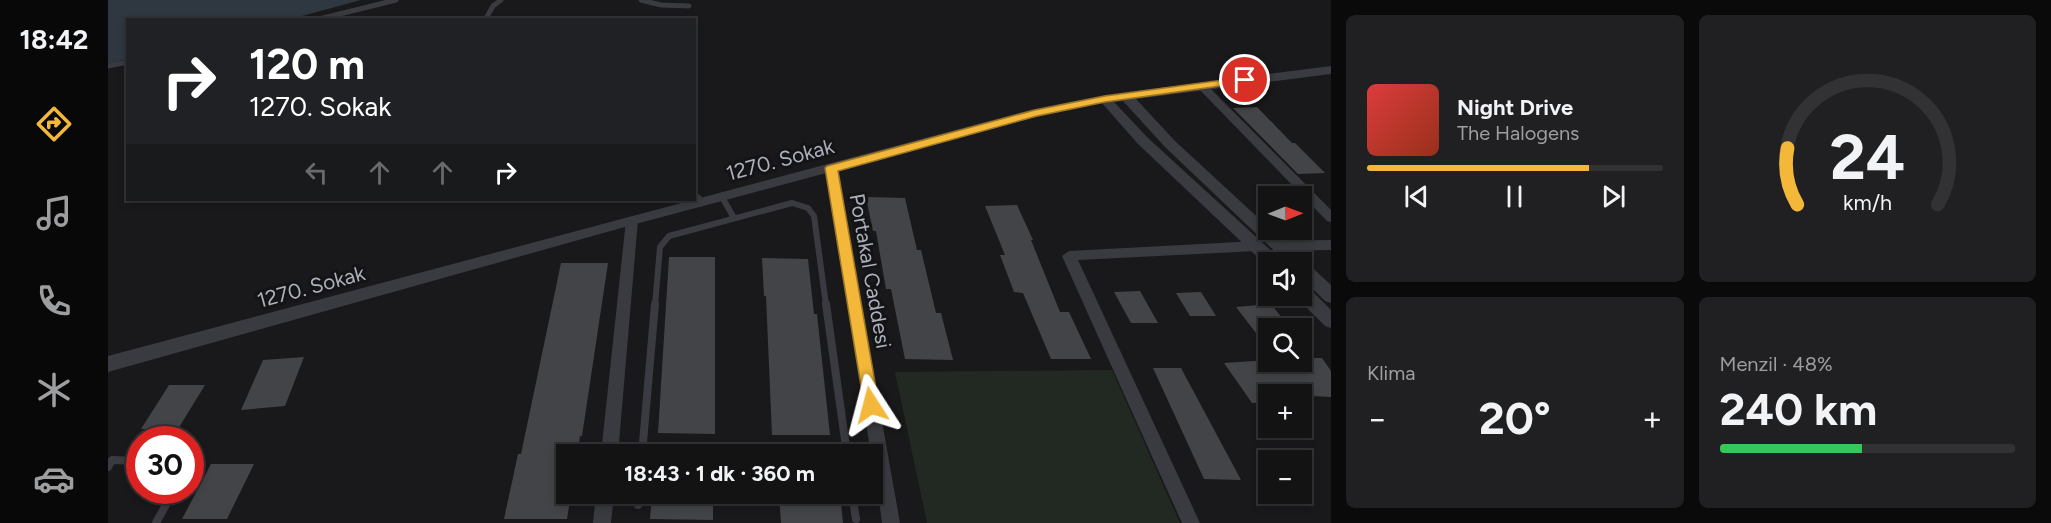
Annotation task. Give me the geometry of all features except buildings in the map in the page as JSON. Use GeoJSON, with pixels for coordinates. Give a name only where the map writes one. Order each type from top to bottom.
{"type":"FeatureCollection","features":[{"type":"Feature","properties":{"kind":"street","name":"1270. Sokak"},"geometry":{"type":"LineString","coordinates":[[699,198],[723,197],[1035,113],[1105,99],[1331,70]]}},
{"type":"Feature","properties":{"kind":"street"},"geometry":{"type":"LineString","coordinates":[[1202,86],[1331,218]]}},
{"type":"Feature","properties":{"kind":"street"},"geometry":{"type":"LineString","coordinates":[[1126,96],[1170,144],[1285,252]]}},
{"type":"Feature","properties":{"kind":"street"},"geometry":{"type":"LineString","coordinates":[[1105,99],[1143,141],[1263,252]]}},
{"type":"Feature","properties":{"kind":"street","name":"Portakal Caddesi"},"geometry":{"type":"LineString","coordinates":[[831,168],[891,523]]}},
{"type":"Feature","properties":{"kind":"street","name":"1270. Sokak"},"geometry":{"type":"LineString","coordinates":[[108,364],[632,220],[690,201]]}},
{"type":"Feature","properties":{"kind":"street"},"geometry":{"type":"LineString","coordinates":[[610,444],[632,220]]}},
{"type":"Feature","properties":{"kind":"street"},"geometry":{"type":"LineString","coordinates":[[1279,246],[1331,245]]}},
{"type":"Feature","properties":{"kind":"street"},"geometry":{"type":"LineString","coordinates":[[1191,523],[1069,256],[1257,246]]}},
{"type":"Feature","properties":{"kind":"street"},"geometry":{"type":"LineString","coordinates":[[1312,278],[1331,296]]}},
{"type":"Feature","properties":{"kind":"street"},"geometry":{"type":"LineString","coordinates":[[1312,302],[1331,321]]}},
{"type":"Feature","properties":{"kind":"street"},"geometry":{"type":"LineString","coordinates":[[602,523],[604,504]]}},
{"type":"Feature","properties":{"kind":"lane"},"geometry":{"type":"LineString","coordinates":[[323,18],[396,0]]}},
{"type":"Feature","properties":{"kind":"lane"},"geometry":{"type":"LineString","coordinates":[[486,18],[493,6],[501,0]]}},
{"type":"Feature","properties":{"kind":"lane"},"geometry":{"type":"LineString","coordinates":[[641,0],[661,5],[689,6]]}},
{"type":"Feature","properties":{"kind":"lane"},"geometry":{"type":"LineString","coordinates":[[108,66],[126,62]]}},
{"type":"Feature","properties":{"kind":"lane"},"geometry":{"type":"LineString","coordinates":[[723,197],[734,218]]}},
{"type":"Feature","properties":{"kind":"lane"},"geometry":{"type":"LineString","coordinates":[[643,444],[660,247],[669,236],[676,232],[786,203],[803,205],[812,212],[846,444]]}},
{"type":"Feature","properties":{"kind":"lane"},"geometry":{"type":"LineString","coordinates":[[108,467],[112,460],[126,460]]}},
{"type":"Feature","properties":{"kind":"lane"},"geometry":{"type":"LineString","coordinates":[[156,523],[166,504]]}},
{"type":"Feature","properties":{"kind":"lane"},"geometry":{"type":"LineString","coordinates":[[854,504],[856,519]]}},
{"type":"Feature","properties":{"kind":"shaded area"},"geometry":{"type":"Polygon","coordinates":[[[108,0],[361,0],[295,18],[126,18],[126,59],[108,64],[108,0]]]}},
{"type":"Feature","properties":{"kind":"shaded area"},"geometry":{"type":"Polygon","coordinates":[[[1112,370],[1180,523],[927,523],[895,372],[1112,370]]]}},
{"type":"Feature","properties":{"kind":"route"},"geometry":{"type":"LineString","coordinates":[[871,405],[831,168],[1035,113],[1105,99],[1245,80]]}}]}
